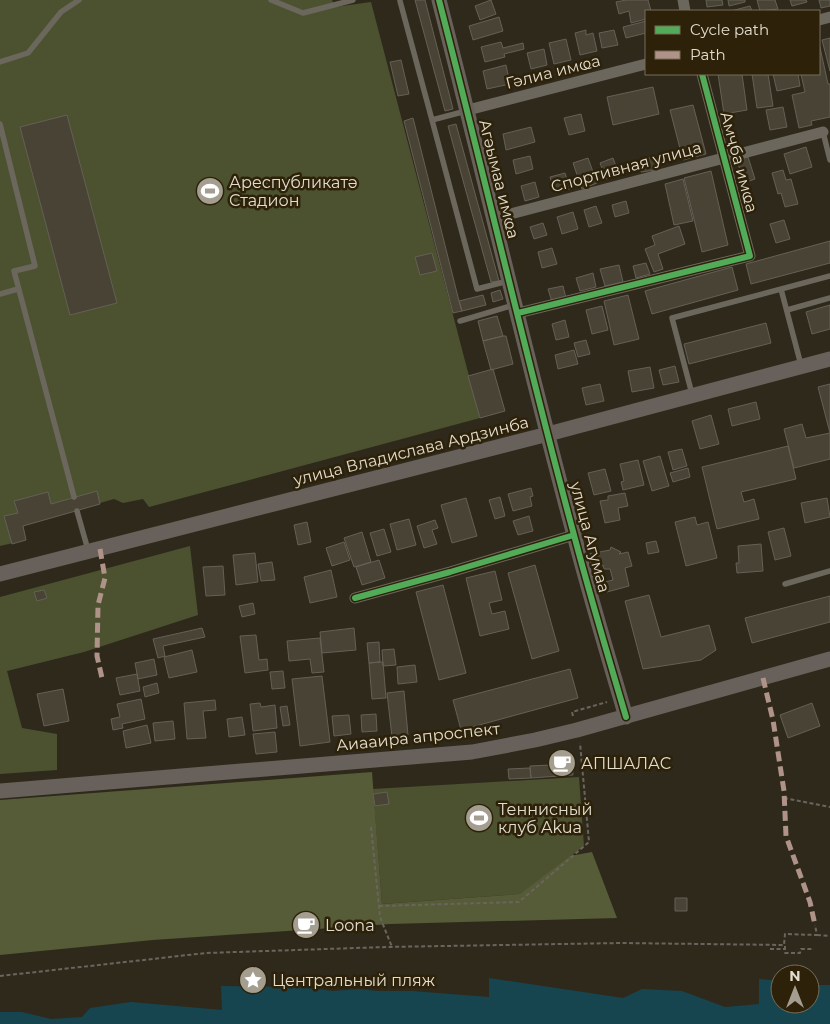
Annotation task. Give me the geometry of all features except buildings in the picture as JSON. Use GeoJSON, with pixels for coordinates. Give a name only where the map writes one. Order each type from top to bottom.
{"type":"FeatureCollection","features":[{"type":"Feature","properties":{"kind":"main road","name":"Агәымаа имҩа"},"geometry":{"type":"LineString","coordinates":[[439,0],[530,364]]}},
{"type":"Feature","properties":{"kind":"main road","name":"улица Владислава Ардзинба"},"geometry":{"type":"LineString","coordinates":[[0,574],[548,434],[830,359]]}},
{"type":"Feature","properties":{"kind":"main road","name":"улица Агумаа"},"geometry":{"type":"LineString","coordinates":[[530,364],[574,535],[626,717]]}},
{"type":"Feature","properties":{"kind":"main road","name":"Аиааира апроспект"},"geometry":{"type":"LineString","coordinates":[[0,791],[472,752],[577,730],[830,659]]}},
{"type":"Feature","properties":{"kind":"street","name":"Гәлиа имҩа"},"geometry":{"type":"LineString","coordinates":[[468,110],[645,64]]}},
{"type":"Feature","properties":{"kind":"street","name":"Амҷба имҩа"},"geometry":{"type":"LineString","coordinates":[[517,309],[750,256],[702,75]]}},
{"type":"Feature","properties":{"kind":"street","name":"Спортивная улица"},"geometry":{"type":"LineString","coordinates":[[495,218],[823,132]]}},
{"type":"Feature","properties":{"kind":"street"},"geometry":{"type":"LineString","coordinates":[[355,598],[574,535]]}},
{"type":"Feature","properties":{"kind":"lane"},"geometry":{"type":"LineString","coordinates":[[0,62],[28,53],[60,12],[79,0]]}},
{"type":"Feature","properties":{"kind":"lane"},"geometry":{"type":"LineString","coordinates":[[271,0],[303,13],[353,0]]}},
{"type":"Feature","properties":{"kind":"lane"},"geometry":{"type":"LineString","coordinates":[[400,1],[476,289],[510,281]]}},
{"type":"Feature","properties":{"kind":"lane"},"geometry":{"type":"LineString","coordinates":[[432,120],[468,110]]}},
{"type":"Feature","properties":{"kind":"lane"},"geometry":{"type":"LineString","coordinates":[[0,124],[35,266],[14,271],[74,497]]}},
{"type":"Feature","properties":{"kind":"lane"},"geometry":{"type":"LineString","coordinates":[[823,132],[830,160]]}},
{"type":"Feature","properties":{"kind":"lane"},"geometry":{"type":"LineString","coordinates":[[692,396],[672,318],[830,276]]}},
{"type":"Feature","properties":{"kind":"lane"},"geometry":{"type":"LineString","coordinates":[[0,294],[18,289]]}},
{"type":"Feature","properties":{"kind":"lane"},"geometry":{"type":"LineString","coordinates":[[781,289],[801,367]]}},
{"type":"Feature","properties":{"kind":"lane"},"geometry":{"type":"LineString","coordinates":[[787,310],[830,298]]}},
{"type":"Feature","properties":{"kind":"lane"},"geometry":{"type":"LineString","coordinates":[[460,321],[517,309]]}},
{"type":"Feature","properties":{"kind":"lane"},"geometry":{"type":"LineString","coordinates":[[78,511],[88,552]]}},
{"type":"Feature","properties":{"kind":"lane"},"geometry":{"type":"LineString","coordinates":[[785,584],[830,571]]}},
{"type":"Feature","properties":{"kind":"path"},"geometry":{"type":"LineString","coordinates":[[379,906],[519,902],[590,842],[580,742],[572,712],[620,698]]}},
{"type":"Feature","properties":{"kind":"path"},"geometry":{"type":"LineString","coordinates":[[784,798],[830,807]]}},
{"type":"Feature","properties":{"kind":"path"},"geometry":{"type":"LineString","coordinates":[[371,827],[380,917],[392,947]]}},
{"type":"Feature","properties":{"kind":"path"},"geometry":{"type":"LineString","coordinates":[[815,925],[818,935]]}},
{"type":"Feature","properties":{"kind":"path"},"geometry":{"type":"LineString","coordinates":[[814,949],[801,948],[800,953],[785,953],[785,934],[830,936]]}},
{"type":"Feature","properties":{"kind":"path"},"geometry":{"type":"LineString","coordinates":[[0,976],[206,953],[392,947],[621,943],[784,945]]}},
{"type":"Feature","properties":{"kind":"path"},"geometry":{"type":"LineString","coordinates":[[770,949],[785,948]]}},
{"type":"Feature","properties":{"kind":"green space","name":"Ареспубликатә Стадион"},"geometry":{"type":"Polygon","coordinates":[[[0,0],[332,0],[335,7],[371,2],[480,418],[149,507],[143,499],[123,503],[114,499],[23,525],[26,540],[0,546],[0,0]]]}},
{"type":"Feature","properties":{"kind":"green space"},"geometry":{"type":"Polygon","coordinates":[[[190,546],[198,615],[84,652],[7,671],[22,728],[57,734],[57,770],[0,774],[0,597],[190,546]]]}},
{"type":"Feature","properties":{"kind":"green space"},"geometry":{"type":"Polygon","coordinates":[[[372,772],[382,904],[520,894],[570,856],[592,852],[617,918],[390,924],[153,940],[0,955],[0,800],[372,772]]]}},
{"type":"Feature","properties":{"kind":"green space","name":"Теннисный клуб Akua"},"geometry":{"type":"Polygon","coordinates":[[[579,777],[584,846],[521,894],[382,904],[373,789],[579,777]]]}},
{"type":"Feature","properties":{"kind":"water"},"geometry":{"type":"Polygon","coordinates":[[[489,978],[623,998],[642,989],[682,991],[725,1007],[759,1004],[759,979],[770,980],[770,1014],[820,1014],[820,985],[830,985],[830,1024],[0,1024],[0,1012],[22,1012],[51,1019],[82,1017],[90,1008],[131,1002],[222,1010],[221,986],[301,987],[333,991],[359,989],[412,991],[489,997],[489,978]]]}},
{"type":"Feature","properties":{"kind":"marked path"},"geometry":{"type":"LineString","coordinates":[[100,549],[105,578],[98,605],[97,656],[102,678]]}},
{"type":"Feature","properties":{"kind":"marked path"},"geometry":{"type":"LineString","coordinates":[[763,678],[773,720],[784,791],[786,836],[810,902],[815,925]]}},
{"type":"Feature","properties":{"kind":"cycle path"},"geometry":{"type":"LineString","coordinates":[[439,0],[556,468],[586,581],[626,717]]}},
{"type":"Feature","properties":{"kind":"cycle path"},"geometry":{"type":"LineString","coordinates":[[518,313],[750,256],[702,75]]}},
{"type":"Feature","properties":{"kind":"cycle path"},"geometry":{"type":"LineString","coordinates":[[355,598],[574,535]]}},
{"type":"Feature","properties":{"kind":"place","name":"Ареспубликатә Стадион"},"geometry":{"type":"Point","coordinates":[210,191]}},
{"type":"Feature","properties":{"kind":"place","name":"АПШАЛАС"},"geometry":{"type":"Point","coordinates":[562,763]}},
{"type":"Feature","properties":{"kind":"place","name":"Теннисный клуб Akua"},"geometry":{"type":"Point","coordinates":[479,818]}},
{"type":"Feature","properties":{"kind":"place","name":"Loona"},"geometry":{"type":"Point","coordinates":[306,925]}},
{"type":"Feature","properties":{"kind":"place","name":"Центральный пляж"},"geometry":{"type":"Point","coordinates":[253,980]}}]}
